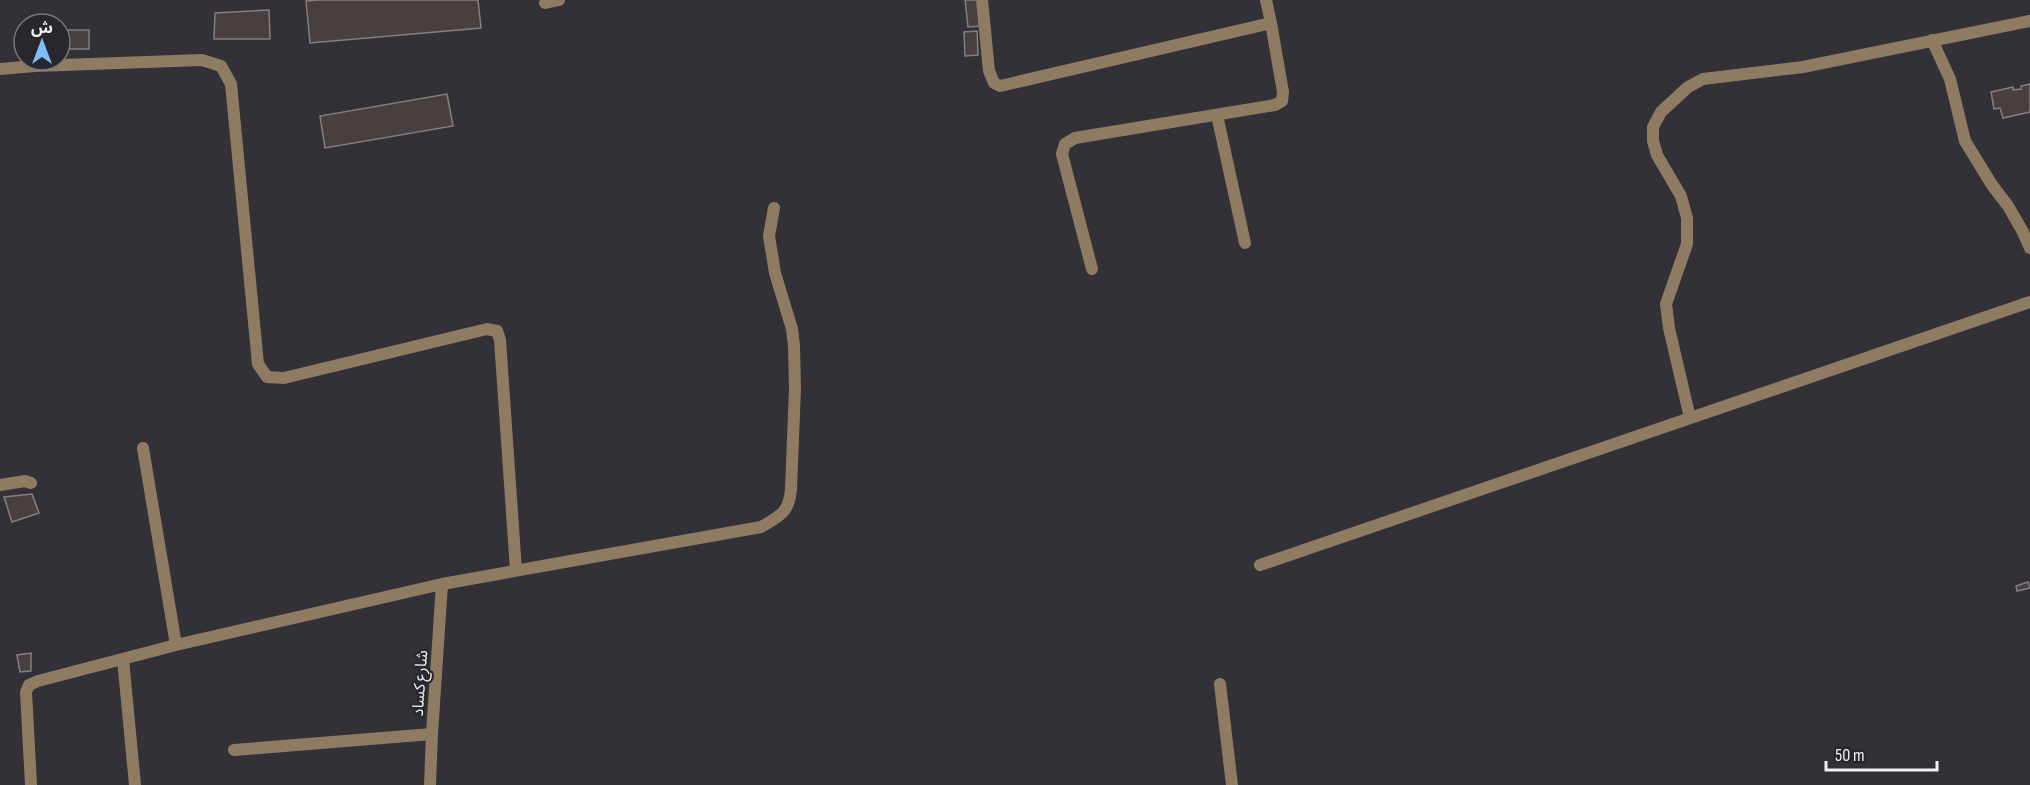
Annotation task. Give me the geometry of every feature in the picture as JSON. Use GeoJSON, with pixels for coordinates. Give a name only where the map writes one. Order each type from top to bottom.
{"type":"FeatureCollection","features":[{"type":"Feature","properties":{"kind":"street"},"geometry":{"type":"LineString","coordinates":[[545,3],[559,0]]}},
{"type":"Feature","properties":{"kind":"street"},"geometry":{"type":"LineString","coordinates":[[982,0],[989,71],[994,83],[1000,86],[1271,24]]}},
{"type":"Feature","properties":{"kind":"street"},"geometry":{"type":"LineString","coordinates":[[1092,268],[1062,154],[1065,144],[1075,138],[1275,105],[1282,101],[1283,92],[1266,0]]}},
{"type":"Feature","properties":{"kind":"street"},"geometry":{"type":"LineString","coordinates":[[1690,418],[1669,328],[1666,304],[1687,244],[1687,218],[1681,196],[1658,155],[1653,141],[1653,127],[1661,112],[1688,87],[1703,79],[1803,67],[2030,21]]}},
{"type":"Feature","properties":{"kind":"street"},"geometry":{"type":"LineString","coordinates":[[1932,40],[1950,79],[1965,141],[2008,206],[2030,248]]}},
{"type":"Feature","properties":{"kind":"street"},"geometry":{"type":"LineString","coordinates":[[0,69],[202,60],[221,66],[231,84],[258,364],[267,377],[284,378],[487,329],[497,331],[500,340],[516,570]]}},
{"type":"Feature","properties":{"kind":"street"},"geometry":{"type":"LineString","coordinates":[[1217,115],[1245,243]]}},
{"type":"Feature","properties":{"kind":"street"},"geometry":{"type":"LineString","coordinates":[[31,785],[26,692],[29,685],[50,677],[176,645],[442,584],[761,527],[785,512],[790,501],[791,489],[795,388],[794,346],[792,329],[775,273],[769,236],[774,208]]}},
{"type":"Feature","properties":{"kind":"street"},"geometry":{"type":"LineString","coordinates":[[1260,565],[2030,302]]}},
{"type":"Feature","properties":{"kind":"street"},"geometry":{"type":"LineString","coordinates":[[143,448],[176,645]]}},
{"type":"Feature","properties":{"kind":"street"},"geometry":{"type":"LineString","coordinates":[[0,485],[25,481],[30,483]]}},
{"type":"Feature","properties":{"kind":"street","name":"شارع كساد"},"geometry":{"type":"LineString","coordinates":[[430,785],[442,584]]}},
{"type":"Feature","properties":{"kind":"street"},"geometry":{"type":"LineString","coordinates":[[123,659],[135,785]]}},
{"type":"Feature","properties":{"kind":"street"},"geometry":{"type":"LineString","coordinates":[[1220,684],[1232,785]]}},
{"type":"Feature","properties":{"kind":"street"},"geometry":{"type":"LineString","coordinates":[[234,750],[432,734]]}},
{"type":"Feature","properties":{"kind":"building"},"geometry":{"type":"Polygon","coordinates":[[[478,0],[481,28],[310,43],[306,1],[478,0]]]}},
{"type":"Feature","properties":{"kind":"building"},"geometry":{"type":"Polygon","coordinates":[[[965,0],[978,0],[981,26],[968,27],[965,0]]]}},
{"type":"Feature","properties":{"kind":"building"},"geometry":{"type":"Polygon","coordinates":[[[269,10],[270,39],[214,39],[215,13],[269,10]]]}},
{"type":"Feature","properties":{"kind":"building"},"geometry":{"type":"Polygon","coordinates":[[[72,30],[89,30],[89,49],[72,49],[72,30]]]}},
{"type":"Feature","properties":{"kind":"building"},"geometry":{"type":"Polygon","coordinates":[[[977,31],[978,55],[965,56],[964,32],[977,31]]]}},
{"type":"Feature","properties":{"kind":"building"},"geometry":{"type":"Polygon","coordinates":[[[2030,84],[2030,112],[2003,118],[2000,108],[1994,109],[1991,92],[2013,87],[2013,90],[2021,89],[2021,86],[2030,84]]]}},
{"type":"Feature","properties":{"kind":"building"},"geometry":{"type":"Polygon","coordinates":[[[447,94],[453,126],[325,148],[320,116],[447,94]]]}},
{"type":"Feature","properties":{"kind":"building"},"geometry":{"type":"Polygon","coordinates":[[[32,494],[39,513],[12,522],[4,497],[32,494]]]}},
{"type":"Feature","properties":{"kind":"building"},"geometry":{"type":"Polygon","coordinates":[[[2028,582],[2030,588],[2017,591],[2016,586],[2028,582]]]}},
{"type":"Feature","properties":{"kind":"building"},"geometry":{"type":"Polygon","coordinates":[[[31,653],[31,671],[20,672],[17,655],[31,653]]]}}]}
